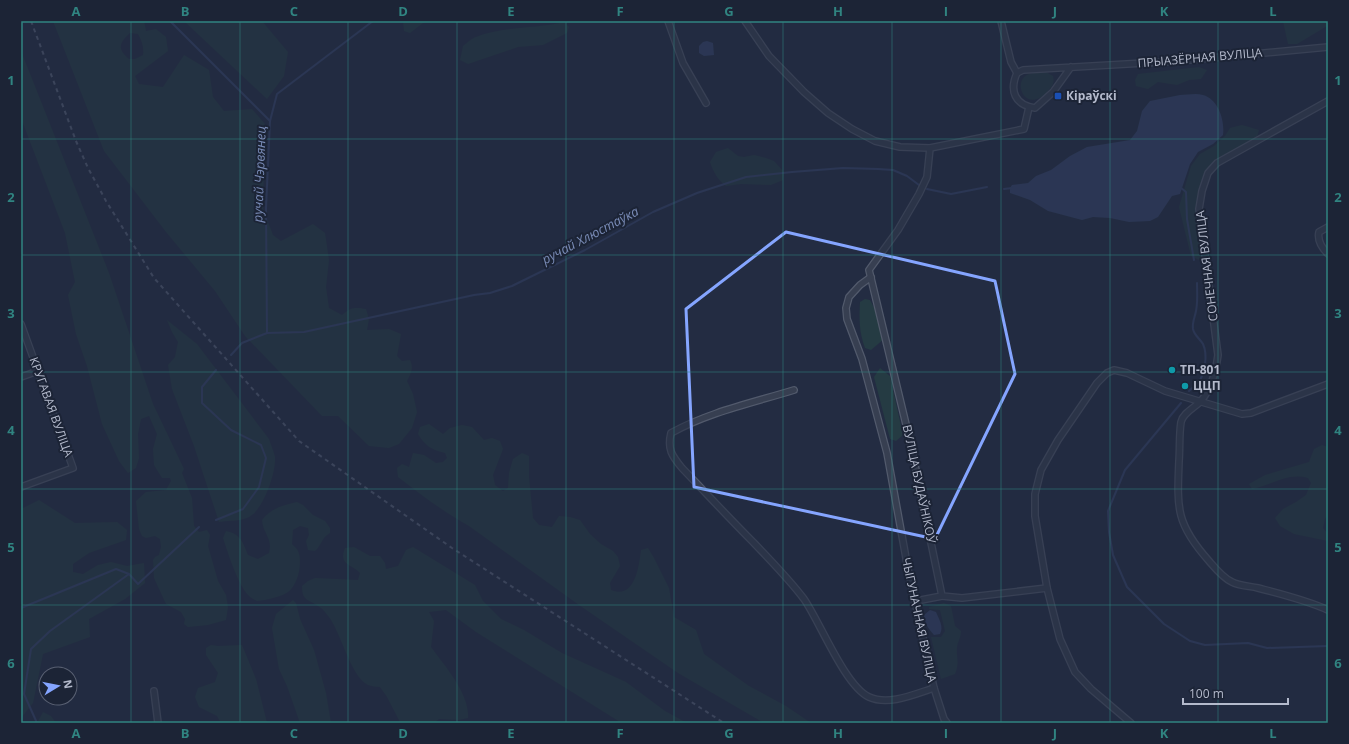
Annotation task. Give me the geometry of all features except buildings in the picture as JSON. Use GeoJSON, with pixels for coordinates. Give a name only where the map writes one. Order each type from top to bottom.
{"type":"FeatureCollection","features":[{"type":"Feature","properties":{"kind":"street"},"geometry":{"type":"LineString","coordinates":[[668,21],[683,63],[706,103]]}},
{"type":"Feature","properties":{"kind":"street"},"geometry":{"type":"LineString","coordinates":[[745,21],[769,56],[804,92],[828,113],[852,129],[875,141],[900,146],[930,148],[1024,129],[1029,107]]}},
{"type":"Feature","properties":{"kind":"street"},"geometry":{"type":"LineString","coordinates":[[1001,21],[1011,62],[1017,73],[1013,82],[1014,93],[1017,100],[1022,104],[1035,108],[1052,92],[1072,67]]}},
{"type":"Feature","properties":{"kind":"street","name":"ПРЫАЗЁРНАЯ ВУЛІЦА"},"geometry":{"type":"LineString","coordinates":[[1017,73],[1023,70],[1179,61],[1328,47]]}},
{"type":"Feature","properties":{"kind":"street","name":"СОНЕЧНАЯ ВУЛІЦА"},"geometry":{"type":"LineString","coordinates":[[1328,102],[1217,163],[1208,173],[1202,190],[1199,209],[1218,355],[1216,369],[1211,382],[1200,401],[1190,409],[1182,419],[1178,484],[1178,504],[1184,526],[1197,547],[1216,569],[1232,582],[1292,597],[1328,610]]}},
{"type":"Feature","properties":{"kind":"street","name":"ВУЛІЦА БУДАЎНІКОЎ"},"geometry":{"type":"LineString","coordinates":[[930,148],[927,177],[898,230],[869,270],[908,433],[942,596]]}},
{"type":"Feature","properties":{"kind":"street"},"geometry":{"type":"LineString","coordinates":[[1328,227],[1319,232],[1318,238],[1328,254]]}},
{"type":"Feature","properties":{"kind":"street","name":"ЧЫГУНАЧНАЯ ВУЛІЦА"},"geometry":{"type":"LineString","coordinates":[[794,390],[702,418],[682,427],[671,433],[669,443],[672,455],[682,468],[778,568],[804,600],[839,662],[858,690],[878,700],[885,700],[910,696],[934,688],[907,562],[887,453],[862,359],[847,319],[846,308],[849,297],[871,277]]}},
{"type":"Feature","properties":{"kind":"street","name":"КРУГАВАЯ ВУЛІЦА"},"geometry":{"type":"LineString","coordinates":[[21,324],[73,468],[21,487]]}},
{"type":"Feature","properties":{"kind":"street"},"geometry":{"type":"LineString","coordinates":[[1131,723],[1090,689],[1075,672],[1060,639],[1047,588],[1035,516],[1035,494],[1041,470],[1058,440],[1097,382],[1106,373],[1119,370],[1166,391],[1242,414],[1252,412],[1328,384]]}},
{"type":"Feature","properties":{"kind":"street"},"geometry":{"type":"LineString","coordinates":[[21,377],[38,371]]}},
{"type":"Feature","properties":{"kind":"street"},"geometry":{"type":"LineString","coordinates":[[916,601],[942,596],[962,598],[1047,588]]}},
{"type":"Feature","properties":{"kind":"street"},"geometry":{"type":"LineString","coordinates":[[934,688],[944,719],[947,723]]}},
{"type":"Feature","properties":{"kind":"street"},"geometry":{"type":"LineString","coordinates":[[154,691],[158,723]]}},
{"type":"Feature","properties":{"kind":"highlighted area"},"geometry":{"type":"Polygon","coordinates":[[[786,232],[995,281],[1015,374],[935,539],[694,487],[686,309],[786,232]]]}},
{"type":"Feature","properties":{"kind":"shaded area"},"geometry":{"type":"Polygon","coordinates":[[[53,21],[144,21],[146,31],[156,29],[166,37],[168,51],[135,76],[139,84],[163,87],[184,55],[209,70],[213,97],[224,111],[252,109],[265,124],[263,209],[273,235],[281,241],[313,224],[325,233],[329,260],[326,287],[329,308],[342,315],[353,308],[366,309],[369,319],[367,330],[389,329],[401,334],[397,356],[402,361],[410,360],[412,370],[407,381],[413,394],[417,412],[412,428],[399,444],[389,448],[369,446],[338,416],[322,416],[245,336],[215,291],[166,232],[104,151],[53,21]],[[130,33],[122,43],[121,49],[129,59],[135,59],[143,55],[141,39],[138,34],[130,33]]]}},
{"type":"Feature","properties":{"kind":"shaded area"},"geometry":{"type":"Polygon","coordinates":[[[184,21],[262,21],[288,52],[284,76],[267,99],[184,21]]]}},
{"type":"Feature","properties":{"kind":"shaded area"},"geometry":{"type":"Polygon","coordinates":[[[403,21],[429,21],[423,23],[410,33],[404,31],[403,21]]]}},
{"type":"Feature","properties":{"kind":"shaded area"},"geometry":{"type":"Polygon","coordinates":[[[1283,21],[1327,21],[1327,26],[1297,44],[1288,44],[1283,21]]]}},
{"type":"Feature","properties":{"kind":"shaded area"},"geometry":{"type":"Polygon","coordinates":[[[564,22],[569,27],[567,33],[543,45],[518,47],[468,64],[460,60],[463,46],[471,39],[487,33],[564,22]]]}},
{"type":"Feature","properties":{"kind":"shaded area"},"geometry":{"type":"Polygon","coordinates":[[[21,51],[109,273],[153,404],[184,469],[182,473],[192,498],[194,526],[199,532],[207,530],[210,535],[208,546],[218,581],[226,595],[228,607],[226,620],[208,625],[188,627],[184,624],[185,619],[181,612],[166,604],[154,578],[153,560],[159,555],[161,547],[160,539],[155,536],[146,538],[142,536],[139,529],[136,501],[146,492],[166,490],[171,481],[170,478],[162,478],[154,465],[153,449],[157,434],[149,416],[141,419],[138,434],[139,458],[136,468],[128,473],[119,461],[102,424],[87,366],[76,334],[68,295],[75,282],[65,233],[21,118],[21,51]]]}},
{"type":"Feature","properties":{"kind":"shaded area"},"geometry":{"type":"Polygon","coordinates":[[[1199,67],[1207,70],[1201,79],[1189,80],[1177,85],[1158,82],[1148,89],[1136,86],[1135,80],[1138,74],[1199,67]]]}},
{"type":"Feature","properties":{"kind":"shaded area"},"geometry":{"type":"Polygon","coordinates":[[[1046,72],[1053,76],[1054,81],[1052,87],[1039,98],[1033,100],[1027,98],[1021,90],[1023,79],[1029,74],[1046,72]]]}},
{"type":"Feature","properties":{"kind":"shaded area"},"geometry":{"type":"Polygon","coordinates":[[[1242,125],[1259,130],[1257,137],[1216,160],[1207,172],[1200,190],[1196,210],[1202,255],[1199,260],[1191,256],[1179,207],[1191,166],[1200,154],[1214,146],[1225,136],[1230,128],[1242,125]]]}},
{"type":"Feature","properties":{"kind":"shaded area"},"geometry":{"type":"Polygon","coordinates":[[[728,148],[738,156],[744,157],[754,155],[774,161],[784,172],[783,180],[771,185],[741,184],[726,186],[716,176],[710,162],[716,152],[728,148]]]}},
{"type":"Feature","properties":{"kind":"shaded area"},"geometry":{"type":"Polygon","coordinates":[[[865,299],[870,300],[877,313],[884,339],[871,350],[865,348],[861,331],[860,302],[865,299]]]}},
{"type":"Feature","properties":{"kind":"shaded area"},"geometry":{"type":"Polygon","coordinates":[[[167,320],[197,344],[269,439],[275,457],[274,472],[261,504],[252,515],[245,519],[219,522],[194,446],[172,389],[168,365],[175,357],[178,342],[167,320]]]}},
{"type":"Feature","properties":{"kind":"shaded area"},"geometry":{"type":"Polygon","coordinates":[[[880,368],[890,376],[903,435],[896,441],[890,439],[874,377],[880,368]]]}},
{"type":"Feature","properties":{"kind":"shaded area"},"geometry":{"type":"Polygon","coordinates":[[[429,424],[443,434],[450,428],[462,425],[472,427],[484,440],[492,438],[500,441],[503,449],[493,475],[495,485],[503,491],[508,488],[509,473],[513,459],[522,453],[529,456],[529,477],[533,518],[539,525],[552,527],[559,516],[580,520],[590,534],[601,544],[613,551],[618,557],[620,566],[610,583],[611,590],[619,592],[626,590],[631,586],[637,572],[641,550],[648,548],[669,588],[674,617],[696,630],[704,654],[749,686],[786,706],[811,723],[764,723],[678,673],[579,605],[469,526],[433,503],[398,477],[397,468],[402,464],[409,467],[413,453],[424,455],[436,463],[443,462],[447,458],[445,453],[433,449],[423,442],[418,434],[420,427],[429,424]]]}},
{"type":"Feature","properties":{"kind":"shaded area"},"geometry":{"type":"Polygon","coordinates":[[[1322,445],[1328,447],[1328,514],[1323,528],[1328,534],[1328,541],[1294,534],[1280,526],[1275,518],[1283,509],[1306,495],[1311,483],[1308,478],[1286,478],[1252,489],[1249,484],[1265,475],[1309,462],[1314,449],[1322,445]]]}},
{"type":"Feature","properties":{"kind":"shaded area"},"geometry":{"type":"Polygon","coordinates":[[[39,500],[75,523],[117,522],[127,530],[126,540],[89,553],[73,564],[73,572],[83,574],[98,565],[111,562],[127,566],[144,563],[145,583],[125,599],[89,619],[90,637],[43,654],[41,666],[38,666],[38,678],[33,703],[21,718],[21,509],[39,500]]]}},
{"type":"Feature","properties":{"kind":"shaded area"},"geometry":{"type":"Polygon","coordinates":[[[297,502],[303,505],[313,515],[325,521],[330,528],[330,533],[325,537],[315,551],[308,550],[306,541],[309,535],[308,528],[300,526],[293,530],[292,544],[298,551],[300,567],[297,579],[292,589],[285,594],[257,601],[249,596],[241,584],[223,538],[226,531],[235,534],[241,540],[248,555],[258,559],[269,553],[270,548],[270,543],[262,520],[265,516],[277,508],[297,502]]]}},
{"type":"Feature","properties":{"kind":"shaded area"},"geometry":{"type":"Polygon","coordinates":[[[354,547],[370,556],[380,556],[385,563],[386,569],[398,566],[406,550],[413,547],[475,585],[483,601],[501,619],[524,630],[562,653],[626,682],[665,711],[687,723],[620,722],[476,632],[446,610],[429,612],[434,621],[431,647],[461,690],[468,709],[468,718],[459,720],[439,719],[434,723],[400,722],[380,687],[368,685],[356,673],[329,617],[321,608],[306,599],[302,591],[302,586],[315,578],[358,580],[360,573],[347,564],[343,558],[345,548],[354,547]]]}},
{"type":"Feature","properties":{"kind":"shaded area"},"geometry":{"type":"Polygon","coordinates":[[[293,600],[296,603],[300,619],[314,650],[326,693],[331,723],[300,723],[287,686],[279,669],[272,628],[276,614],[293,600]]]}},
{"type":"Feature","properties":{"kind":"shaded area"},"geometry":{"type":"Polygon","coordinates":[[[944,603],[951,606],[955,626],[961,631],[961,635],[957,647],[958,663],[955,674],[941,679],[931,637],[941,637],[945,631],[940,610],[929,609],[929,607],[944,603]]]}},
{"type":"Feature","properties":{"kind":"shaded area"},"geometry":{"type":"Polygon","coordinates":[[[211,645],[242,645],[256,679],[267,723],[221,723],[217,716],[199,707],[195,697],[198,688],[215,682],[218,673],[206,655],[206,648],[211,645]]]}},
{"type":"Feature","properties":{"kind":"shaded area"},"geometry":{"type":"Polygon","coordinates":[[[43,712],[51,716],[56,723],[37,723],[43,712]]]}},
{"type":"Feature","properties":{"kind":"water"},"geometry":{"type":"Polygon","coordinates":[[[707,41],[713,43],[714,55],[704,56],[699,53],[699,46],[703,42],[707,41]]]}},
{"type":"Feature","properties":{"kind":"water"},"geometry":{"type":"Polygon","coordinates":[[[1200,94],[1213,101],[1222,117],[1223,135],[1213,144],[1198,152],[1190,164],[1180,194],[1172,196],[1158,217],[1150,221],[1129,222],[1110,218],[1093,217],[1082,220],[1048,211],[1030,200],[1010,193],[1010,188],[1012,185],[1028,183],[1036,176],[1051,170],[1070,156],[1087,147],[1130,140],[1137,131],[1142,111],[1150,101],[1180,95],[1200,94]]]}},
{"type":"Feature","properties":{"kind":"water"},"geometry":{"type":"Polygon","coordinates":[[[930,610],[936,612],[940,620],[940,634],[934,635],[928,628],[924,615],[930,610]]]}},
{"type":"Feature","properties":{"kind":"waterway"},"geometry":{"type":"LineString","coordinates":[[170,21],[270,121]]}},
{"type":"Feature","properties":{"kind":"waterway","name":"ручай Чэрвянец"},"geometry":{"type":"LineString","coordinates":[[231,355],[242,343],[267,333],[266,208],[270,121],[277,94],[373,21]]}},
{"type":"Feature","properties":{"kind":"waterway","name":"ручай Хлюстаўка"},"geometry":{"type":"LineString","coordinates":[[267,333],[304,332],[474,295],[490,293],[512,286],[585,250],[653,212],[697,193],[746,177],[843,168],[878,169],[893,170],[907,176],[919,185]]}},
{"type":"Feature","properties":{"kind":"waterway","name":"ручай Хлюстаўка"},"geometry":{"type":"LineString","coordinates":[[927,189],[951,194],[987,187]]}},
{"type":"Feature","properties":{"kind":"waterway","name":"ручай Хлюстаўка"},"geometry":{"type":"LineString","coordinates":[[1180,187],[1186,192],[1187,219],[1194,260]]}},
{"type":"Feature","properties":{"kind":"waterway","name":"ручай Хлюстаўка"},"geometry":{"type":"LineString","coordinates":[[1004,189],[1012,188]]}},
{"type":"Feature","properties":{"kind":"waterway","name":"ручай Хлюстаўка"},"geometry":{"type":"LineString","coordinates":[[1189,391],[1198,383],[1204,370],[1205,359],[1205,348],[1193,329],[1197,304],[1197,283]]}},
{"type":"Feature","properties":{"kind":"waterway","name":"ручай Чэрвянец"},"geometry":{"type":"LineString","coordinates":[[216,370],[202,387],[202,403],[231,430],[261,445],[266,458],[259,487],[243,509],[216,520]]}},
{"type":"Feature","properties":{"kind":"waterway","name":"ручай Хлюстаўка"},"geometry":{"type":"LineString","coordinates":[[1181,403],[1125,470],[1108,511],[1109,532],[1113,555],[1127,587],[1164,624],[1190,641],[1205,645],[1248,643],[1267,648],[1328,646]]}},
{"type":"Feature","properties":{"kind":"waterway","name":"ручай Чэрвянец"},"geometry":{"type":"LineString","coordinates":[[21,608],[116,569],[129,574],[138,584],[199,527]]}},
{"type":"Feature","properties":{"kind":"waterway"},"geometry":{"type":"LineString","coordinates":[[37,723],[24,694],[31,649],[50,631],[129,574]]}},
{"type":"Feature","properties":{"kind":"railway"},"geometry":{"type":"LineString","coordinates":[[31,21],[76,141],[88,168],[106,201],[154,278],[299,441],[452,548],[724,723]]}},
{"type":"Feature","properties":{"kind":"place","name":"Кіраўскі"},"geometry":{"type":"Point","coordinates":[1058,96]}},
{"type":"Feature","properties":{"kind":"place","name":"ТП-801"},"geometry":{"type":"Point","coordinates":[1172,370]}},
{"type":"Feature","properties":{"kind":"place","name":"ЦЦП"},"geometry":{"type":"Point","coordinates":[1185,386]}}]}
